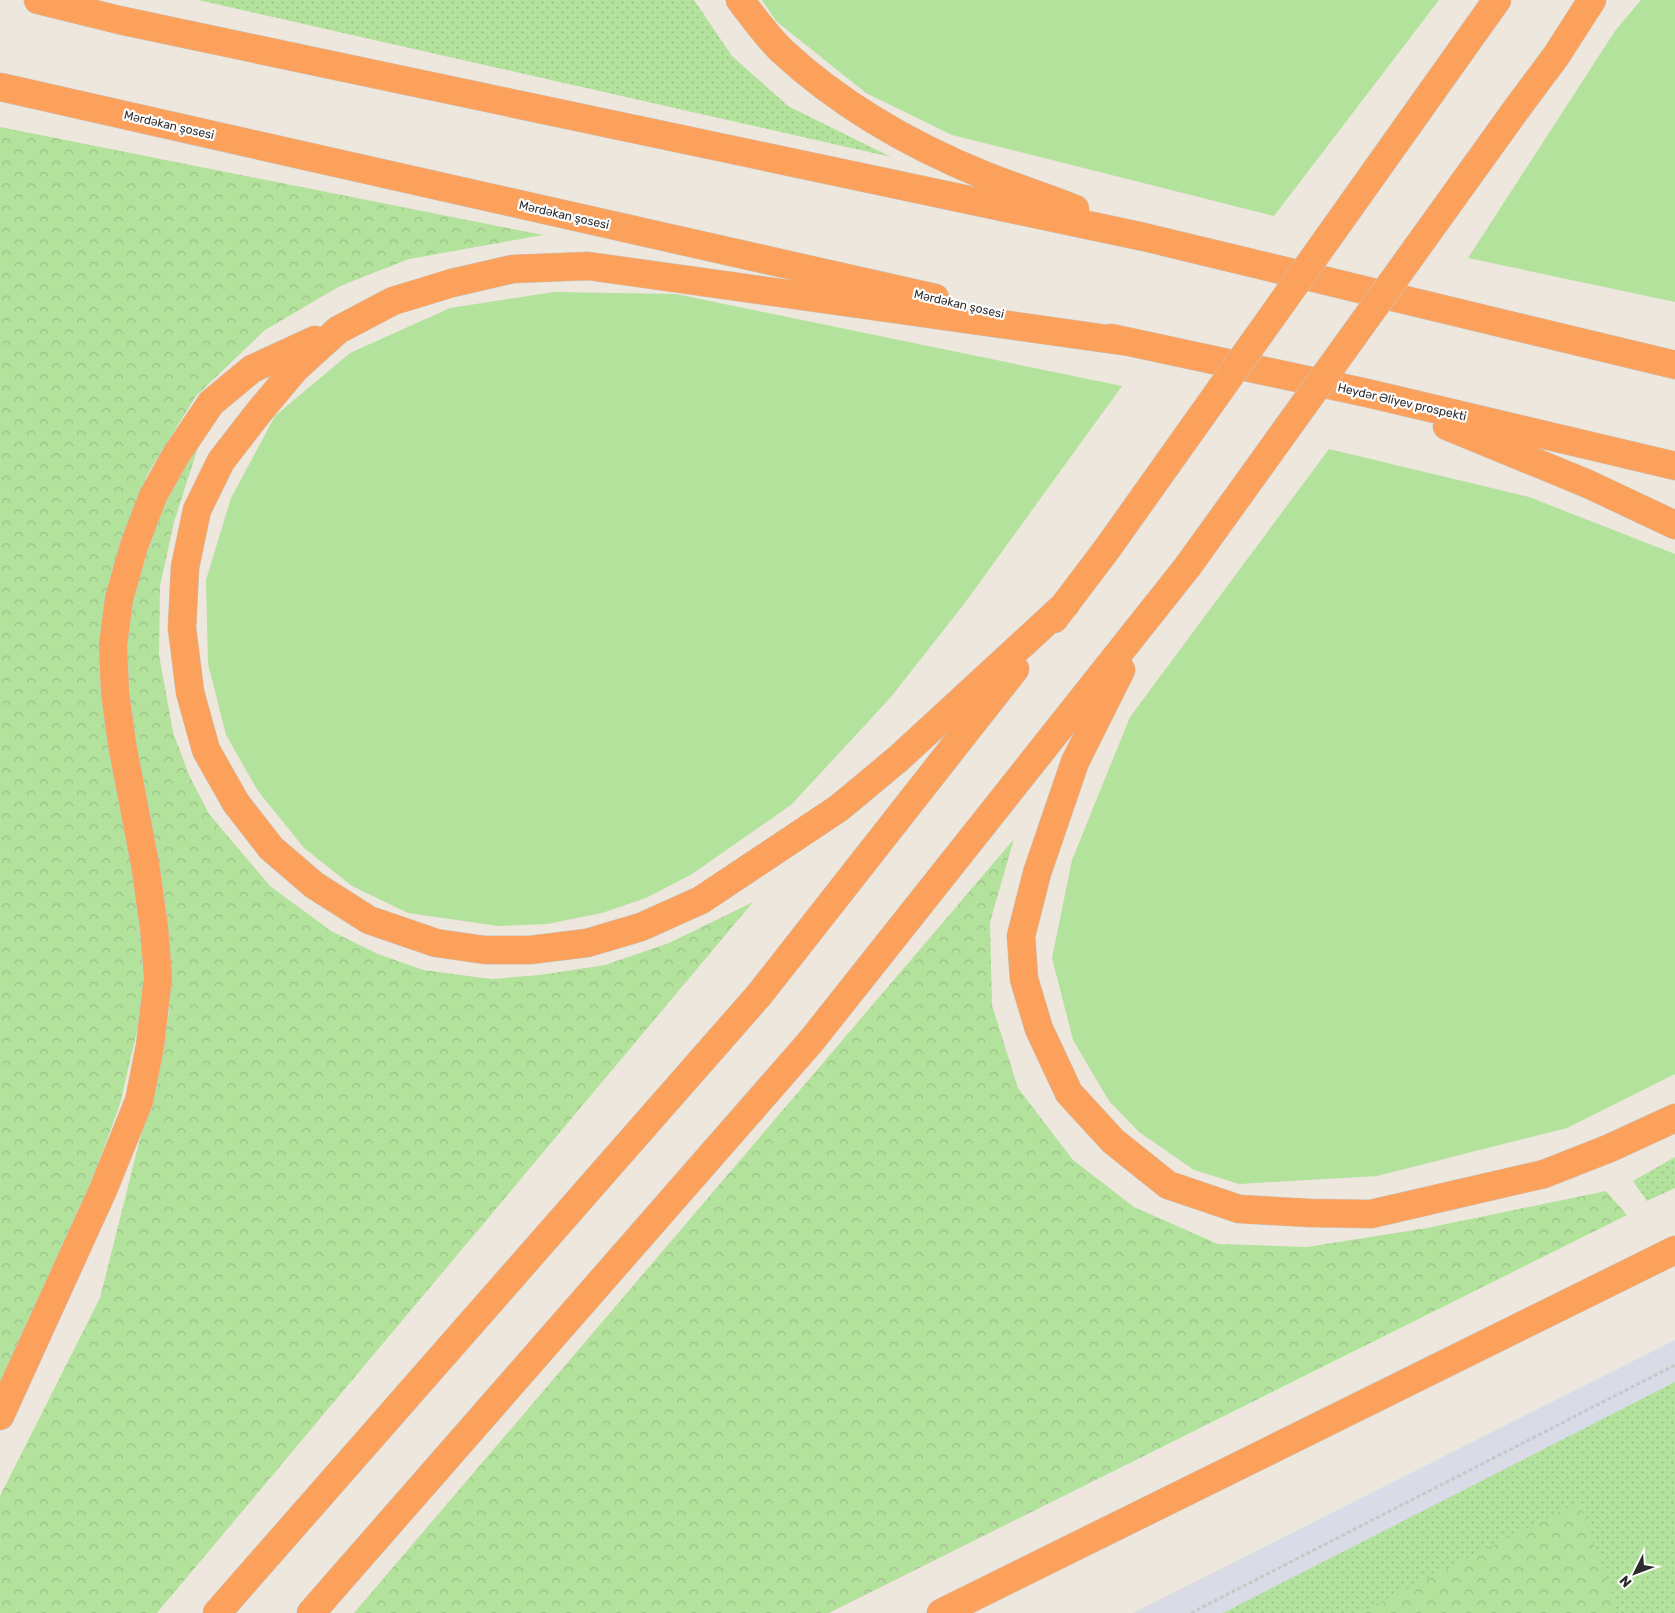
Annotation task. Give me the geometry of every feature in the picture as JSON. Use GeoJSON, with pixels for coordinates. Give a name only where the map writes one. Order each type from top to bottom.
{"type":"FeatureCollection","features":[{"type":"Feature","properties":{"kind":"highway"},"geometry":{"type":"LineString","coordinates":[[38,0],[129,22],[1144,237],[1675,364]]}},
{"type":"Feature","properties":{"kind":"highway"},"geometry":{"type":"LineString","coordinates":[[740,0],[779,48],[817,82],[860,111],[917,145],[986,176],[1058,202],[1144,237]]}},
{"type":"Feature","properties":{"kind":"highway"},"geometry":{"type":"LineString","coordinates":[[1433,90],[1476,0]]}},
{"type":"Feature","properties":{"kind":"highway"},"geometry":{"type":"LineString","coordinates":[[217,1613],[759,995],[1066,604],[1107,549],[1497,0]]}},
{"type":"Feature","properties":{"kind":"highway"},"geometry":{"type":"LineString","coordinates":[[311,1613],[812,1040],[1145,622],[1188,566],[1556,56],[1592,0]]}},
{"type":"Feature","properties":{"kind":"highway"},"geometry":{"type":"LineString","coordinates":[[1556,56],[1605,0]]}},
{"type":"Feature","properties":{"kind":"highway","name":"Mərdəkan şosesi"},"geometry":{"type":"LineString","coordinates":[[0,87],[1129,342]]}},
{"type":"Feature","properties":{"kind":"highway"},"geometry":{"type":"LineString","coordinates":[[0,1416],[103,1190],[139,1101],[150,1046],[158,977],[154,927],[145,864],[122,744],[115,692],[113,645],[119,599],[134,546],[153,496],[176,456],[211,403],[252,369],[338,330],[393,301],[452,283],[513,269],[588,266],[1129,342]]}},
{"type":"Feature","properties":{"kind":"highway"},"geometry":{"type":"LineString","coordinates":[[1501,322],[1675,347]]}},
{"type":"Feature","properties":{"kind":"highway"},"geometry":{"type":"LineString","coordinates":[[338,330],[295,369],[221,461],[197,510],[185,567],[182,628],[190,692],[206,750],[236,803],[271,848],[314,885],[369,920],[436,943],[485,950],[530,950],[587,942],[641,927],[701,900],[839,808],[899,758],[1066,604]]}},
{"type":"Feature","properties":{"kind":"highway","name":"Heydər Əliyev prospekti"},"geometry":{"type":"LineString","coordinates":[[1129,342],[1367,393],[1675,466]]}},
{"type":"Feature","properties":{"kind":"highway"},"geometry":{"type":"LineString","coordinates":[[1367,393],[1588,484],[1675,525]]}},
{"type":"Feature","properties":{"kind":"highway"},"geometry":{"type":"LineString","coordinates":[[1145,622],[1075,762],[1037,873],[1021,936],[1024,979],[1039,1029],[1069,1093],[1114,1141],[1168,1185],[1239,1208],[1310,1213],[1371,1214],[1544,1174],[1610,1148],[1675,1118]]}},
{"type":"Feature","properties":{"kind":"highway"},"geometry":{"type":"LineString","coordinates":[[941,1613],[1675,1250]]}},
{"type":"Feature","properties":{"kind":"path"},"geometry":{"type":"LineString","coordinates":[[1191,1613],[1675,1365]]}},
{"type":"Feature","properties":{"kind":"shaded area"},"geometry":{"type":"Polygon","coordinates":[[[1675,1340],[1675,1613],[1133,1613],[1675,1340]]]}},
{"type":"Feature","properties":{"kind":"green space"},"geometry":{"type":"Polygon","coordinates":[[[198,0],[694,0],[732,56],[788,106],[891,157],[198,0]]]}},
{"type":"Feature","properties":{"kind":"green space"},"geometry":{"type":"Polygon","coordinates":[[[762,0],[1439,0],[1274,216],[952,135],[866,93],[776,21],[762,0]]]}},
{"type":"Feature","properties":{"kind":"green space"},"geometry":{"type":"Polygon","coordinates":[[[1641,0],[1675,0],[1675,302],[1468,258],[1615,31],[1641,0]]]}},
{"type":"Feature","properties":{"kind":"green space"},"geometry":{"type":"Polygon","coordinates":[[[0,127],[543,235],[409,259],[340,286],[265,330],[196,396],[147,475],[114,572],[99,655],[115,766],[147,924],[141,1014],[120,1104],[93,1178],[0,1385],[0,127]]]}},
{"type":"Feature","properties":{"kind":"green space"},"geometry":{"type":"Polygon","coordinates":[[[554,292],[676,294],[1122,386],[964,604],[891,697],[791,805],[692,874],[646,898],[602,913],[547,924],[498,926],[408,913],[352,886],[304,848],[258,791],[226,735],[208,664],[206,580],[231,498],[275,416],[350,353],[450,308],[554,292]]]}},
{"type":"Feature","properties":{"kind":"green space"},"geometry":{"type":"Polygon","coordinates":[[[203,432],[174,522],[160,586],[159,655],[173,732],[189,775],[209,814],[270,886],[331,931],[378,954],[423,970],[491,979],[540,975],[605,965],[669,943],[753,902],[157,1613],[0,1613],[0,1496],[100,1298],[154,1083],[169,1014],[170,945],[157,853],[136,753],[128,698],[126,638],[134,589],[147,543],[167,492],[203,432]]]}},
{"type":"Feature","properties":{"kind":"green space"},"geometry":{"type":"Polygon","coordinates":[[[1329,449],[1529,497],[1675,554],[1675,1074],[1567,1128],[1377,1176],[1239,1184],[1194,1170],[1139,1132],[1109,1101],[1073,1040],[1052,958],[1072,860],[1130,717],[1329,449]]]}},
{"type":"Feature","properties":{"kind":"green space"},"geometry":{"type":"Polygon","coordinates":[[[1014,839],[990,922],[992,1005],[1018,1088],[1073,1160],[1134,1207],[1218,1244],[1307,1247],[1427,1228],[1606,1191],[1627,1215],[829,1613],[354,1613],[1014,839]]]}},
{"type":"Feature","properties":{"kind":"green space"},"geometry":{"type":"Polygon","coordinates":[[[1675,1157],[1675,1188],[1647,1201],[1633,1181],[1675,1157]]]}},
{"type":"Feature","properties":{"kind":"green space"},"geometry":{"type":"Polygon","coordinates":[[[1675,1382],[1675,1613],[1223,1613],[1675,1382]]]}},
{"type":"Feature","properties":{"kind":"green space"},"geometry":{"type":"Polygon","coordinates":[[[1579,1502],[1618,1613],[1359,1613],[1579,1502]]]}}]}
